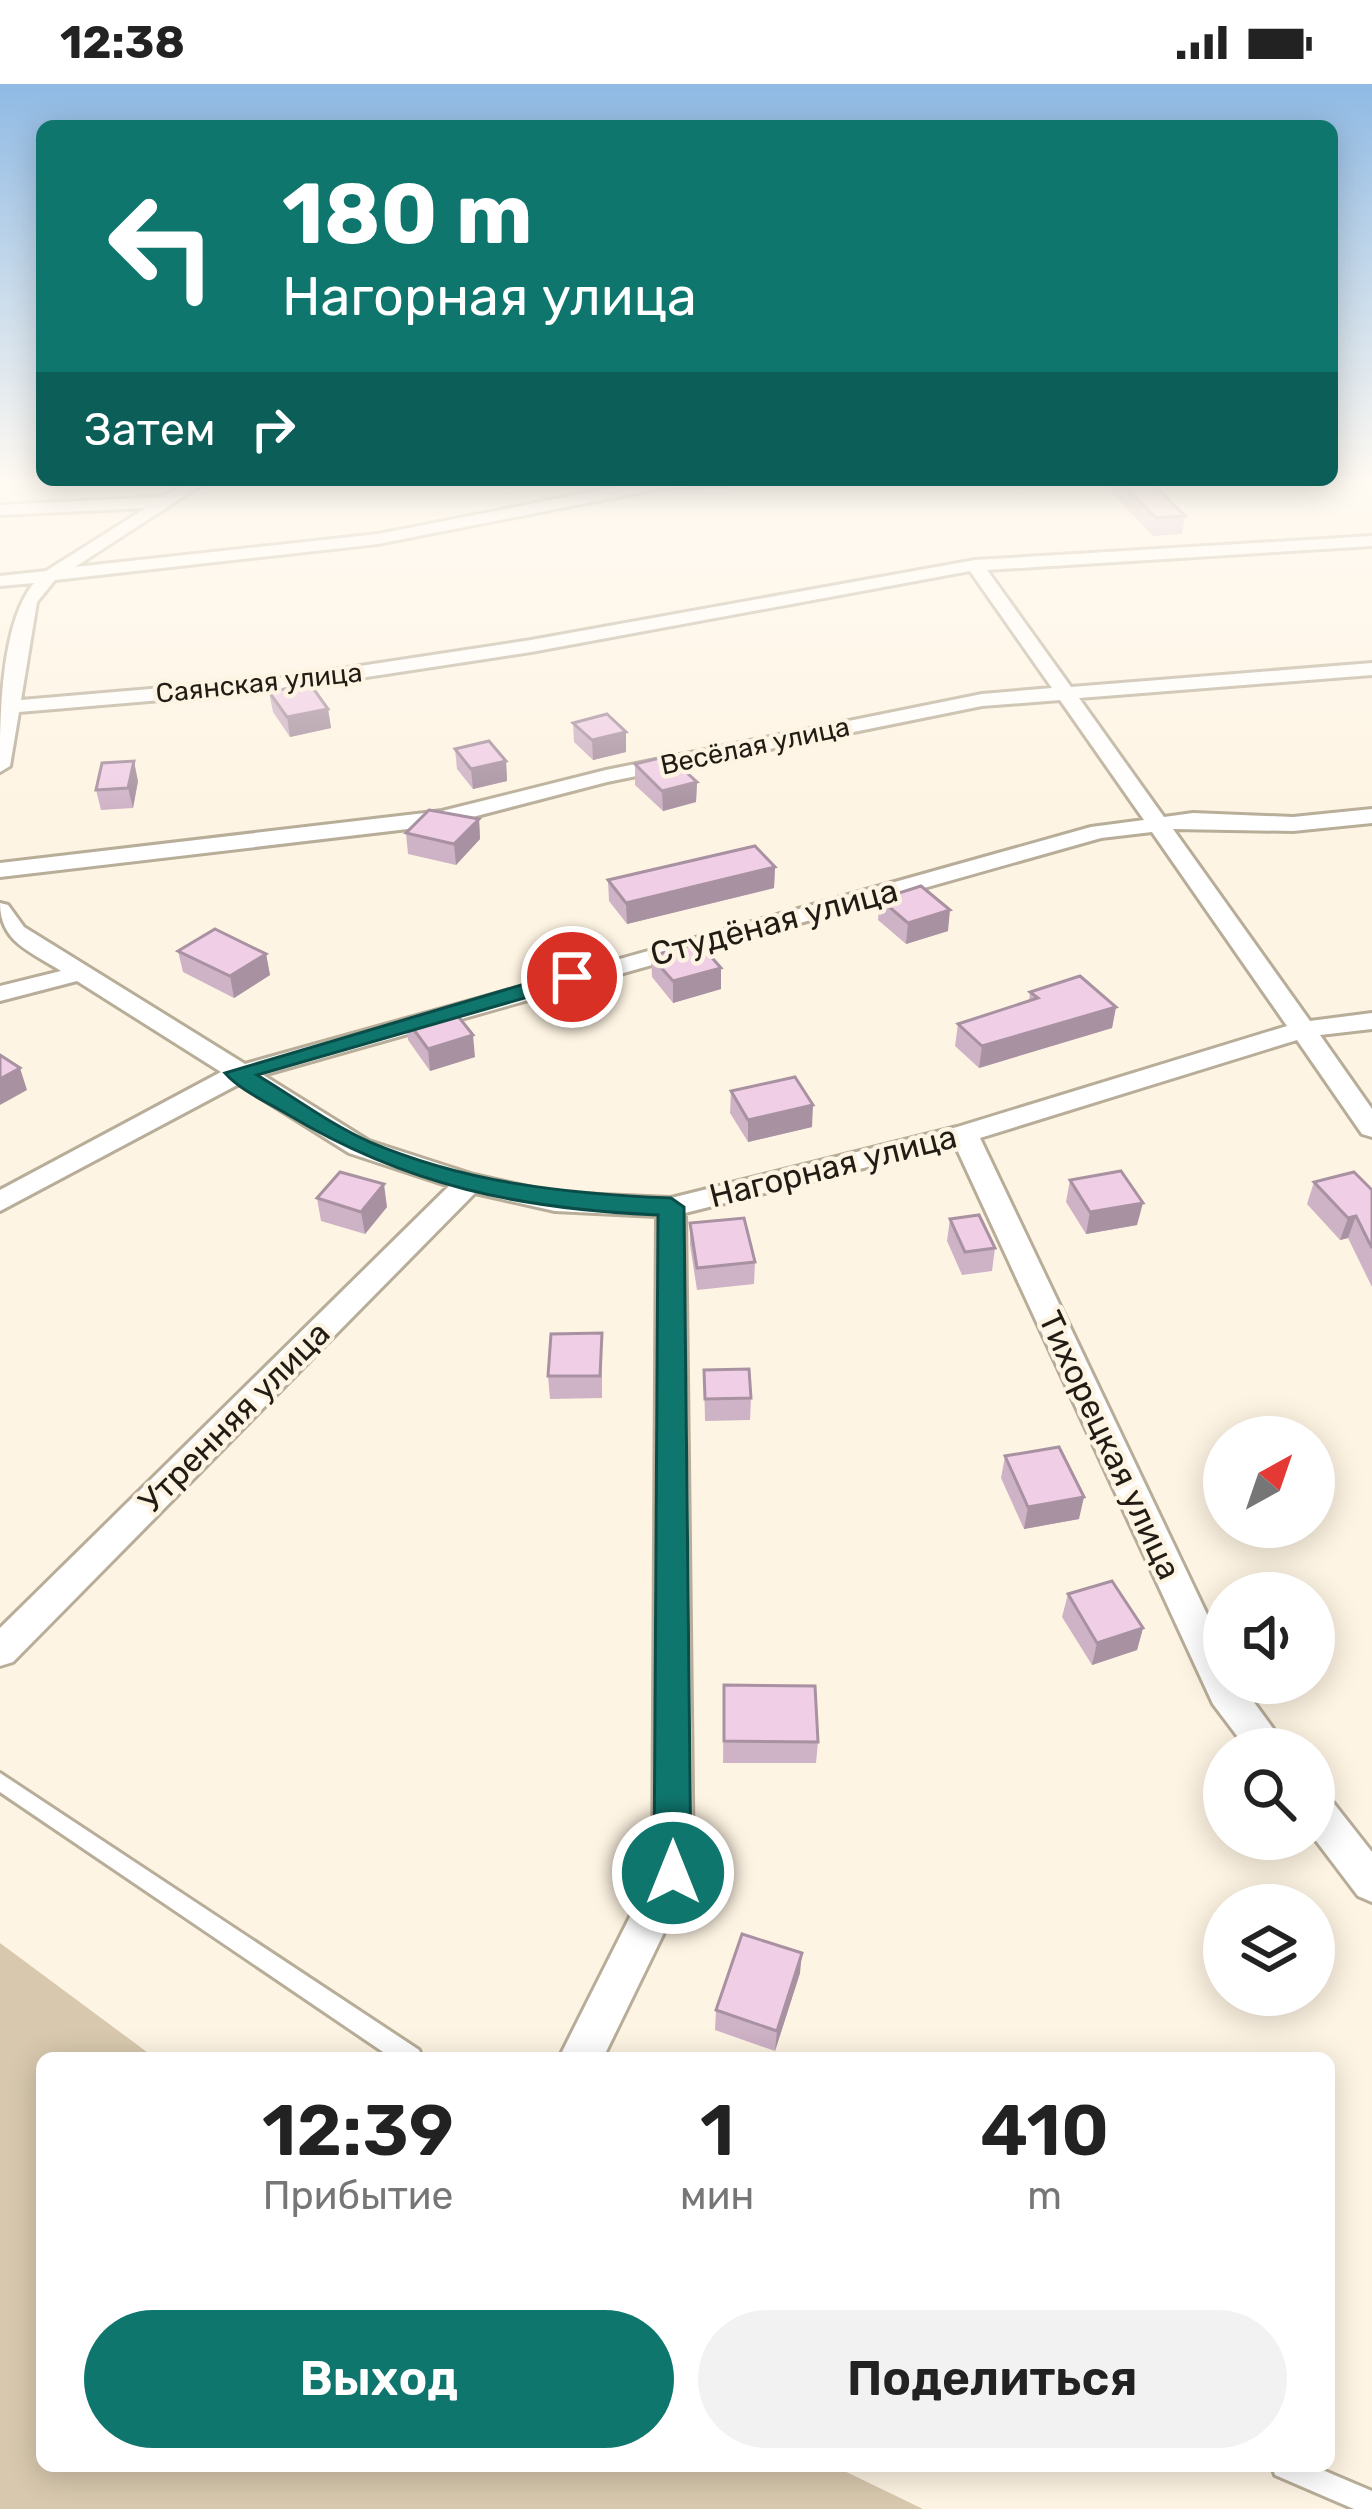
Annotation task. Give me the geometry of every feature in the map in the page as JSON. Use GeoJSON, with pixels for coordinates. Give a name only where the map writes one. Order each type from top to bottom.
{"type":"FeatureCollection","features":[{"type":"Feature","properties":{"kind":"street"},"geometry":{"type":"LineString","coordinates":[[0,766],[5,708],[28,602],[37,592]]}},
{"type":"Feature","properties":{"kind":"street","name":"Саянская улица"},"geometry":{"type":"LineString","coordinates":[[5,708],[281,684],[531,646],[826,592]]}},
{"type":"Feature","properties":{"kind":"street"},"geometry":{"type":"LineString","coordinates":[[993,592],[1372,1128]]}},
{"type":"Feature","properties":{"kind":"street","name":"Весёлая улица"},"geometry":{"type":"LineString","coordinates":[[0,870],[442,818],[606,776],[887,718],[1060,692],[1372,669]]}},
{"type":"Feature","properties":{"kind":"street","name":"Студёная улица"},"geometry":{"type":"LineString","coordinates":[[0,1202],[237,1073],[1076,838],[1156,825],[1372,816]]}},
{"type":"Feature","properties":{"kind":"street","name":"Нагорная улица"},"geometry":{"type":"LineString","coordinates":[[0,910],[16,932],[359,1147],[469,1183],[555,1202],[671,1207],[964,1134],[1302,1030],[1372,1021]]}},
{"type":"Feature","properties":{"kind":"street"},"geometry":{"type":"LineString","coordinates":[[0,994],[80,973]]}},
{"type":"Feature","properties":{"kind":"street","name":"Тихорецкая улица"},"geometry":{"type":"LineString","coordinates":[[964,1134],[1226,1693],[1253,1728]]}},
{"type":"Feature","properties":{"kind":"street","name":"Утренняя улица"},"geometry":{"type":"LineString","coordinates":[[0,1651],[469,1183]]}},
{"type":"Feature","properties":{"kind":"street"},"geometry":{"type":"LineString","coordinates":[[583,2052],[673,1873],[671,1207]]}},
{"type":"Feature","properties":{"kind":"street"},"geometry":{"type":"LineString","coordinates":[[1335,1835],[1372,1883]]}},
{"type":"Feature","properties":{"kind":"lane"},"geometry":{"type":"LineString","coordinates":[[0,1781],[402,2052]]}},
{"type":"Feature","properties":{"kind":"lane"},"geometry":{"type":"LineString","coordinates":[[1299,2472],[1372,2504]]}},
{"type":"Feature","properties":{"kind":"shaded area"},"geometry":{"type":"Polygon","coordinates":[[[0,1943],[147,2052],[36,2052],[36,2472],[846,2472],[923,2509],[0,2509],[0,1943]]]}},
{"type":"Feature","properties":{"kind":"building"},"geometry":{"type":"Polygon","coordinates":[[[310,684],[328,709],[287,717],[269,692],[310,684]]]}},
{"type":"Feature","properties":{"kind":"building"},"geometry":{"type":"Polygon","coordinates":[[[607,714],[626,732],[592,740],[573,723],[607,714]]]}},
{"type":"Feature","properties":{"kind":"building"},"geometry":{"type":"Polygon","coordinates":[[[489,741],[506,761],[471,769],[455,749],[489,741]]]}},
{"type":"Feature","properties":{"kind":"building"},"geometry":{"type":"Polygon","coordinates":[[[668,756],[697,782],[662,791],[635,764],[668,756]]]}},
{"type":"Feature","properties":{"kind":"building"},"geometry":{"type":"Polygon","coordinates":[[[134,761],[128,788],[96,790],[102,763],[134,761]]]}},
{"type":"Feature","properties":{"kind":"building"},"geometry":{"type":"Polygon","coordinates":[[[429,810],[479,819],[454,844],[406,833],[429,810]]]}},
{"type":"Feature","properties":{"kind":"building"},"geometry":{"type":"Polygon","coordinates":[[[755,846],[775,867],[626,903],[608,880],[755,846]]]}},
{"type":"Feature","properties":{"kind":"building"},"geometry":{"type":"Polygon","coordinates":[[[921,886],[950,910],[908,923],[880,899],[921,886]]]}},
{"type":"Feature","properties":{"kind":"building"},"geometry":{"type":"Polygon","coordinates":[[[215,929],[266,954],[230,976],[178,951],[215,929]]]}},
{"type":"Feature","properties":{"kind":"building"},"geometry":{"type":"Polygon","coordinates":[[[699,943],[721,968],[673,981],[651,956],[699,943]]]}},
{"type":"Feature","properties":{"kind":"building"},"geometry":{"type":"Polygon","coordinates":[[[1080,976],[1116,1007],[982,1046],[958,1024],[1038,998],[1030,992],[1080,976]]]}},
{"type":"Feature","properties":{"kind":"building"},"geometry":{"type":"Polygon","coordinates":[[[450,1006],[473,1035],[428,1049],[406,1019],[450,1006]]]}},
{"type":"Feature","properties":{"kind":"building"},"geometry":{"type":"Polygon","coordinates":[[[0,1055],[20,1068],[0,1079],[0,1055]]]}},
{"type":"Feature","properties":{"kind":"building"},"geometry":{"type":"Polygon","coordinates":[[[795,1077],[813,1105],[748,1120],[731,1091],[795,1077]]]}},
{"type":"Feature","properties":{"kind":"building"},"geometry":{"type":"Polygon","coordinates":[[[1121,1171],[1143,1203],[1090,1212],[1070,1180],[1121,1171]]]}},
{"type":"Feature","properties":{"kind":"building"},"geometry":{"type":"Polygon","coordinates":[[[340,1172],[384,1184],[361,1212],[317,1198],[340,1172]]]}},
{"type":"Feature","properties":{"kind":"building"},"geometry":{"type":"Polygon","coordinates":[[[1354,1172],[1372,1190],[1372,1248],[1356,1216],[1348,1218],[1314,1182],[1354,1172]]]}},
{"type":"Feature","properties":{"kind":"building"},"geometry":{"type":"Polygon","coordinates":[[[979,1215],[995,1248],[965,1252],[950,1219],[979,1215]]]}},
{"type":"Feature","properties":{"kind":"building"},"geometry":{"type":"Polygon","coordinates":[[[744,1218],[755,1262],[697,1268],[690,1223],[744,1218]]]}},
{"type":"Feature","properties":{"kind":"building"},"geometry":{"type":"Polygon","coordinates":[[[602,1333],[600,1376],[548,1376],[551,1334],[602,1333]]]}},
{"type":"Feature","properties":{"kind":"building"},"geometry":{"type":"Polygon","coordinates":[[[749,1369],[751,1398],[705,1399],[704,1370],[749,1369]]]}},
{"type":"Feature","properties":{"kind":"building"},"geometry":{"type":"Polygon","coordinates":[[[1059,1447],[1084,1497],[1028,1507],[1005,1456],[1059,1447]]]}},
{"type":"Feature","properties":{"kind":"building"},"geometry":{"type":"Polygon","coordinates":[[[1112,1581],[1143,1628],[1097,1643],[1068,1594],[1112,1581]]]}},
{"type":"Feature","properties":{"kind":"building"},"geometry":{"type":"Polygon","coordinates":[[[724,1685],[815,1686],[818,1742],[724,1741],[724,1685]]]}},
{"type":"Feature","properties":{"kind":"building"},"geometry":{"type":"Polygon","coordinates":[[[742,1934],[802,1953],[777,2031],[716,2010],[742,1934]]]}},
{"type":"Feature","properties":{"kind":"route"},"geometry":{"type":"LineString","coordinates":[[572,977],[237,1073],[359,1147],[469,1183],[555,1202],[671,1207],[673,1873]]}}]}
